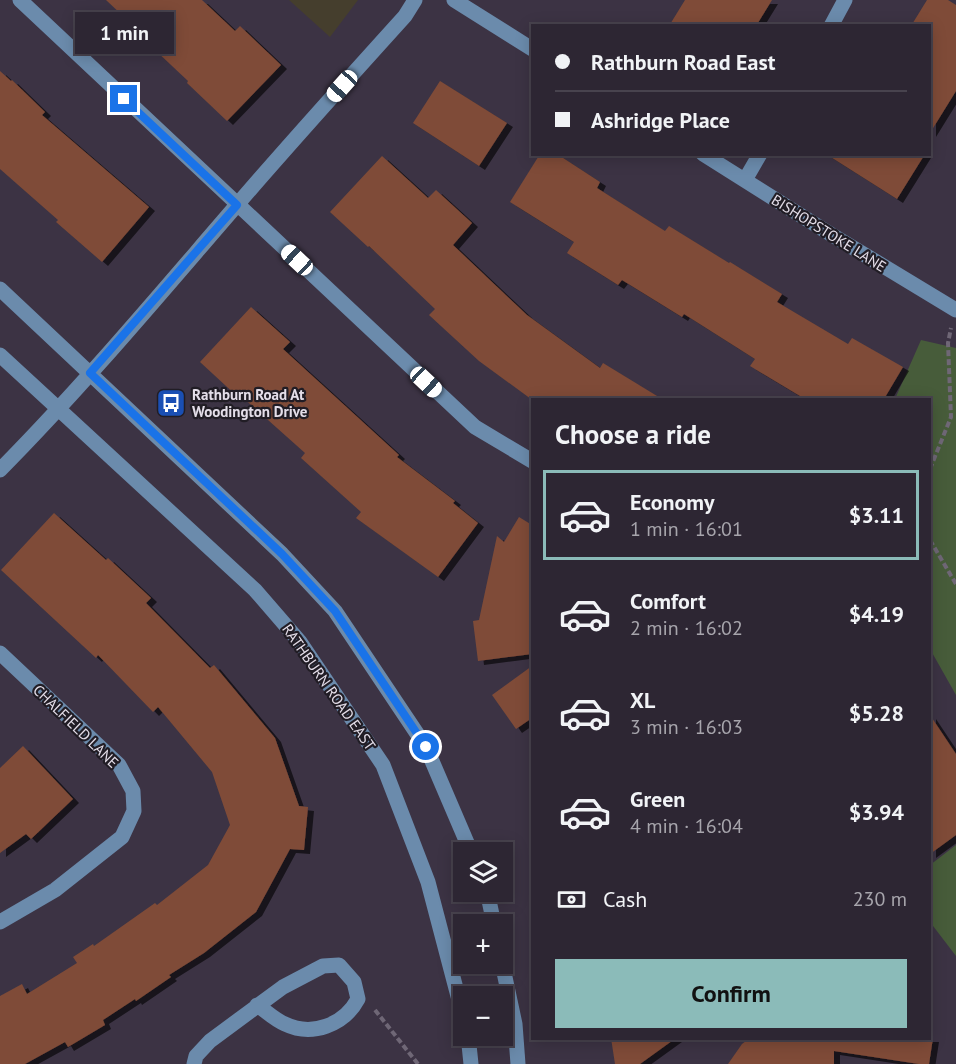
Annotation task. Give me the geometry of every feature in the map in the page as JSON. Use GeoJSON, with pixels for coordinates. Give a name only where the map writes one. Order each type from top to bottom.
{"type":"FeatureCollection","features":[{"type":"Feature","properties":{"kind":"street"},"geometry":{"type":"LineString","coordinates":[[20,0],[475,427],[531,460]]}},
{"type":"Feature","properties":{"kind":"street"},"geometry":{"type":"LineString","coordinates":[[0,470],[90,373],[405,15],[415,0]]}},
{"type":"Feature","properties":{"kind":"street"},"geometry":{"type":"LineString","coordinates":[[454,0],[531,48]]}},
{"type":"Feature","properties":{"kind":"street"},"geometry":{"type":"LineString","coordinates":[[832,24],[846,0]]}},
{"type":"Feature","properties":{"kind":"street","name":"BISHOPSTOKE LANE"},"geometry":{"type":"LineString","coordinates":[[706,156],[832,236],[955,310]]}},
{"type":"Feature","properties":{"kind":"street"},"geometry":{"type":"LineString","coordinates":[[745,180],[759,156]]}},
{"type":"Feature","properties":{"kind":"street"},"geometry":{"type":"LineString","coordinates":[[0,289],[282,554],[335,611],[426,747],[467,842]]}},
{"type":"Feature","properties":{"kind":"street","name":"RATHBURN ROAD EAST"},"geometry":{"type":"LineString","coordinates":[[0,355],[255,590],[300,642],[383,765],[428,882],[456,986]]}},
{"type":"Feature","properties":{"kind":"street","name":"CHALFIELD LANE"},"geometry":{"type":"LineString","coordinates":[[0,653],[119,765],[133,791],[134,811],[122,837],[55,890],[0,922]]}},
{"type":"Feature","properties":{"kind":"street"},"geometry":{"type":"LineString","coordinates":[[194,1064],[196,1056],[210,1041],[257,1005],[283,987],[323,966],[339,965],[354,984],[358,999],[353,1009],[333,1025],[309,1030],[285,1024],[257,1005]]}},
{"type":"Feature","properties":{"kind":"street"},"geometry":{"type":"LineString","coordinates":[[504,974],[515,1024],[518,1064]]}},
{"type":"Feature","properties":{"kind":"street"},"geometry":{"type":"LineString","coordinates":[[469,1046],[471,1064]]}},
{"type":"Feature","properties":{"kind":"path"},"geometry":{"type":"LineString","coordinates":[[931,467],[951,417],[948,343],[955,310]]}},
{"type":"Feature","properties":{"kind":"path"},"geometry":{"type":"LineString","coordinates":[[931,542],[956,584]]}},
{"type":"Feature","properties":{"kind":"path"},"geometry":{"type":"LineString","coordinates":[[354,984],[418,1064]]}},
{"type":"Feature","properties":{"kind":"shaded area"},"geometry":{"type":"Polygon","coordinates":[[[289,0],[358,0],[330,37],[289,0]]]}},
{"type":"Feature","properties":{"kind":"green space"},"geometry":{"type":"Polygon","coordinates":[[[921,340],[956,348],[956,695],[931,651],[931,398],[895,398],[921,340]]]}},
{"type":"Feature","properties":{"kind":"green space"},"geometry":{"type":"Polygon","coordinates":[[[956,845],[956,956],[931,923],[931,864],[956,845]]]}},
{"type":"Feature","properties":{"kind":"building"},"geometry":{"type":"Polygon","coordinates":[[[106,0],[202,0],[235,31],[240,26],[281,65],[227,121],[106,0]]]}},
{"type":"Feature","properties":{"kind":"building"},"geometry":{"type":"Polygon","coordinates":[[[685,0],[772,0],[757,24],[670,24],[685,0]]]}},
{"type":"Feature","properties":{"kind":"building"},"geometry":{"type":"Polygon","coordinates":[[[927,0],[948,0],[956,5],[956,91],[931,131],[931,24],[912,24],[927,0]]]}},
{"type":"Feature","properties":{"kind":"building"},"geometry":{"type":"Polygon","coordinates":[[[0,71],[45,112],[42,115],[149,207],[102,262],[0,169],[0,71]]]}},
{"type":"Feature","properties":{"kind":"building"},"geometry":{"type":"Polygon","coordinates":[[[440,81],[507,123],[479,166],[413,123],[440,81]]]}},
{"type":"Feature","properties":{"kind":"building"},"geometry":{"type":"Polygon","coordinates":[[[382,156],[428,198],[436,190],[472,223],[453,245],[527,315],[600,368],[603,363],[660,398],[531,399],[479,361],[429,315],[435,309],[330,212],[382,156]]]}},
{"type":"Feature","properties":{"kind":"building"},"geometry":{"type":"Polygon","coordinates":[[[539,156],[560,156],[600,182],[597,188],[665,231],[669,226],[782,294],[777,302],[848,344],[852,338],[903,367],[885,398],[803,398],[750,366],[755,359],[684,314],[682,317],[622,280],[618,285],[567,253],[574,242],[510,202],[539,156]]]}},
{"type":"Feature","properties":{"kind":"building"},"geometry":{"type":"Polygon","coordinates":[[[829,156],[924,156],[897,199],[829,156]]]}},
{"type":"Feature","properties":{"kind":"building"},"geometry":{"type":"Polygon","coordinates":[[[251,307],[290,342],[283,349],[399,455],[397,457],[455,501],[453,503],[478,523],[438,577],[356,518],[361,512],[301,458],[305,453],[200,362],[251,307]]]}},
{"type":"Feature","properties":{"kind":"building"},"geometry":{"type":"Polygon","coordinates":[[[54,513],[151,598],[146,603],[210,668],[214,665],[275,738],[299,806],[308,807],[304,850],[290,849],[256,912],[204,953],[169,975],[171,977],[103,1020],[105,1025],[68,1047],[65,1042],[25,1064],[0,1064],[0,996],[22,984],[27,994],[77,963],[73,957],[93,944],[94,946],[155,903],[157,905],[208,865],[230,825],[212,772],[158,707],[153,712],[98,655],[96,658],[1,570],[54,513]]]}},
{"type":"Feature","properties":{"kind":"building"},"geometry":{"type":"Polygon","coordinates":[[[519,517],[531,524],[531,654],[478,661],[473,621],[479,620],[497,536],[504,542],[519,517]]]}},
{"type":"Feature","properties":{"kind":"building"},"geometry":{"type":"Polygon","coordinates":[[[531,667],[531,719],[516,729],[492,695],[531,667]]]}},
{"type":"Feature","properties":{"kind":"building"},"geometry":{"type":"Polygon","coordinates":[[[931,716],[956,754],[956,835],[931,853],[931,716]]]}},
{"type":"Feature","properties":{"kind":"building"},"geometry":{"type":"Polygon","coordinates":[[[23,746],[73,799],[31,839],[26,834],[0,853],[0,768],[23,746]]]}},
{"type":"Feature","properties":{"kind":"building"},"geometry":{"type":"Polygon","coordinates":[[[933,1038],[929,1064],[834,1051],[834,1064],[728,1064],[747,1040],[931,1040],[933,1038]]]}},
{"type":"Feature","properties":{"kind":"building"},"geometry":{"type":"Polygon","coordinates":[[[611,1040],[673,1040],[640,1064],[615,1064],[611,1040]]]}},
{"type":"Feature","properties":{"kind":"place","name":"Rathburn Road At Woodington Drive"},"geometry":{"type":"Point","coordinates":[171,403]}},
{"type":"Feature","properties":{"kind":"route"},"geometry":{"type":"LineString","coordinates":[[124,99],[237,205],[90,373],[282,554],[335,611],[426,747]]}}]}
